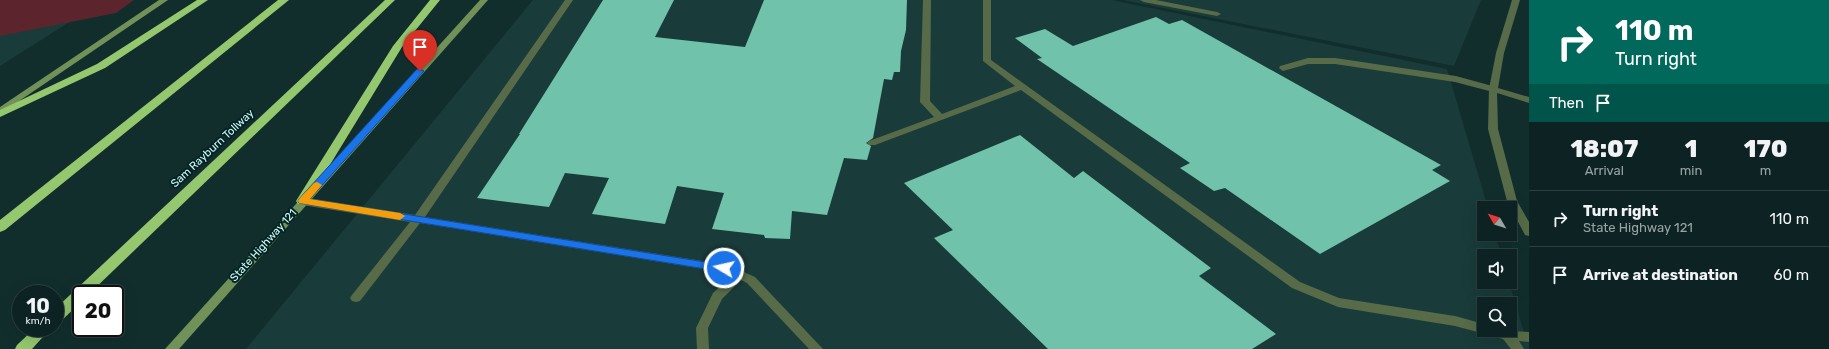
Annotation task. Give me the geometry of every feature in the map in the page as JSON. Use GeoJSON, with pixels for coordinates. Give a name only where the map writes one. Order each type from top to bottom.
{"type":"FeatureCollection","features":[{"type":"Feature","properties":{"kind":"highway"},"geometry":{"type":"LineString","coordinates":[[0,113],[101,66],[203,0]]}},
{"type":"Feature","properties":{"kind":"highway"},"geometry":{"type":"LineString","coordinates":[[0,227],[284,0]]}},
{"type":"Feature","properties":{"kind":"highway","name":"Sam Rayburn Tollway"},"geometry":{"type":"LineString","coordinates":[[64,309],[390,0]]}},
{"type":"Feature","properties":{"kind":"highway"},"geometry":{"type":"LineString","coordinates":[[302,201],[398,46],[435,0]]}},
{"type":"Feature","properties":{"kind":"highway"},"geometry":{"type":"LineString","coordinates":[[22,349],[35,337]]}},
{"type":"Feature","properties":{"kind":"main road"},"geometry":{"type":"LineString","coordinates":[[0,113],[164,0]]}},
{"type":"Feature","properties":{"kind":"main road","name":"State Highway 121"},"geometry":{"type":"LineString","coordinates":[[171,349],[302,201],[484,0]]}},
{"type":"Feature","properties":{"kind":"street"},"geometry":{"type":"LineString","coordinates":[[356,298],[418,219],[569,0]]}},
{"type":"Feature","properties":{"kind":"street"},"geometry":{"type":"LineString","coordinates":[[927,0],[925,102],[940,118]]}},
{"type":"Feature","properties":{"kind":"street"},"geometry":{"type":"LineString","coordinates":[[987,0],[987,61],[1296,285],[1338,302],[1455,321],[1477,327]]}},
{"type":"Feature","properties":{"kind":"street"},"geometry":{"type":"LineString","coordinates":[[1144,0],[1179,3],[1217,14]]}},
{"type":"Feature","properties":{"kind":"street"},"geometry":{"type":"LineString","coordinates":[[1516,0],[1500,53],[1493,89],[1493,128],[1512,201],[1529,232]]}},
{"type":"Feature","properties":{"kind":"street"},"geometry":{"type":"LineString","coordinates":[[1282,68],[1308,61],[1335,61],[1456,79],[1529,100]]}},
{"type":"Feature","properties":{"kind":"street"},"geometry":{"type":"LineString","coordinates":[[872,143],[1022,86]]}},
{"type":"Feature","properties":{"kind":"street"},"geometry":{"type":"LineString","coordinates":[[302,201],[724,268],[751,280],[817,349]]}},
{"type":"Feature","properties":{"kind":"street"},"geometry":{"type":"LineString","coordinates":[[703,349],[702,328],[717,296],[739,274]]}},
{"type":"Feature","properties":{"kind":"street"},"geometry":{"type":"LineString","coordinates":[[1517,336],[1529,337]]}},
{"type":"Feature","properties":{"kind":"street"},"geometry":{"type":"LineString","coordinates":[[1509,337],[1518,349]]}},
{"type":"Feature","properties":{"kind":"shaded area"},"geometry":{"type":"Polygon","coordinates":[[[0,0],[104,0],[0,66],[0,0]]]}},
{"type":"Feature","properties":{"kind":"shaded area"},"geometry":{"type":"Polygon","coordinates":[[[0,0],[134,0],[116,13],[0,36],[0,0]]]}},
{"type":"Feature","properties":{"kind":"shaded area"},"geometry":{"type":"Polygon","coordinates":[[[533,0],[1112,0],[1447,69],[1486,201],[1477,201],[1477,241],[1497,241],[1500,249],[1477,249],[1477,289],[1511,289],[1513,297],[1477,297],[1477,337],[1517,337],[1517,309],[1526,339],[1529,342],[1529,349],[246,349],[533,0]]]}},
{"type":"Feature","properties":{"kind":"shaded area"},"geometry":{"type":"Polygon","coordinates":[[[1123,0],[1481,0],[1454,66],[1123,0]]]}},
{"type":"Feature","properties":{"kind":"building"},"geometry":{"type":"Polygon","coordinates":[[[603,0],[674,0],[655,37],[745,47],[764,0],[907,0],[906,30],[901,51],[900,72],[894,72],[892,80],[884,79],[873,138],[866,143],[871,146],[867,160],[844,158],[827,215],[792,211],[790,239],[765,238],[764,235],[712,229],[724,193],[677,186],[665,224],[592,214],[609,178],[565,173],[549,207],[477,198],[520,134],[603,0]]]}},
{"type":"Feature","properties":{"kind":"building"},"geometry":{"type":"Polygon","coordinates":[[[1156,17],[1169,24],[1182,20],[1441,165],[1432,170],[1450,181],[1320,254],[1225,188],[1214,191],[1180,168],[1190,163],[1037,59],[1042,58],[1015,38],[1045,29],[1073,46],[1156,17]]]}},
{"type":"Feature","properties":{"kind":"building"},"geometry":{"type":"Polygon","coordinates":[[[1020,135],[1074,178],[1083,171],[1211,268],[1199,276],[1276,334],[1252,349],[1048,349],[934,238],[953,230],[904,183],[1020,135]]]}},
{"type":"Feature","properties":{"kind":"slow traffic"},"geometry":{"type":"LineString","coordinates":[[317,185],[302,201],[400,216]]}},
{"type":"Feature","properties":{"kind":"route"},"geometry":{"type":"LineString","coordinates":[[420,71],[302,201],[724,268]]}}]}
